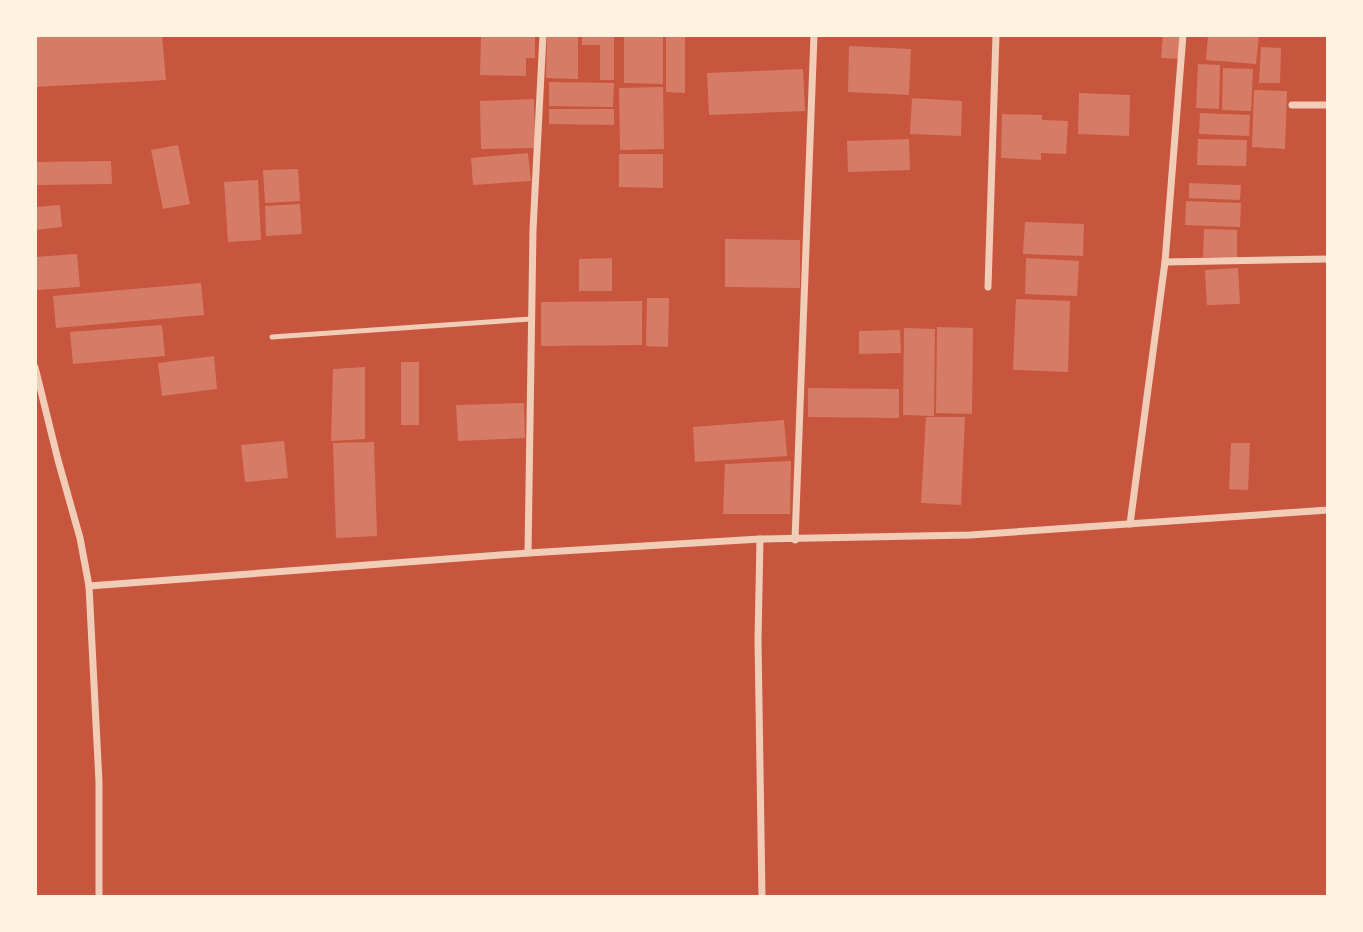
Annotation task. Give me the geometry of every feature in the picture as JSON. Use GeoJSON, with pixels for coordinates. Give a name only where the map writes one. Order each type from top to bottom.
{"type":"FeatureCollection","features":[{"type":"Feature","properties":{"kind":"street"},"geometry":{"type":"LineString","coordinates":[[528,553],[533,230],[543,35]]}},
{"type":"Feature","properties":{"kind":"street"},"geometry":{"type":"LineString","coordinates":[[794,540],[814,35]]}},
{"type":"Feature","properties":{"kind":"street"},"geometry":{"type":"LineString","coordinates":[[988,287],[996,35]]}},
{"type":"Feature","properties":{"kind":"street"},"geometry":{"type":"LineString","coordinates":[[1130,524],[1165,262],[1183,35]]}},
{"type":"Feature","properties":{"kind":"street"},"geometry":{"type":"LineString","coordinates":[[1292,104],[1328,104]]}},
{"type":"Feature","properties":{"kind":"street"},"geometry":{"type":"LineString","coordinates":[[1165,262],[1328,259]]}},
{"type":"Feature","properties":{"kind":"street"},"geometry":{"type":"LineString","coordinates":[[35,367],[80,538],[89,586],[99,782],[99,897]]}},
{"type":"Feature","properties":{"kind":"street"},"geometry":{"type":"LineString","coordinates":[[89,586],[528,553],[760,539],[970,535],[1328,510]]}},
{"type":"Feature","properties":{"kind":"street"},"geometry":{"type":"LineString","coordinates":[[760,539],[758,640],[762,897]]}},
{"type":"Feature","properties":{"kind":"lane"},"geometry":{"type":"LineString","coordinates":[[272,337],[531,320]]}},
{"type":"Feature","properties":{"kind":"building"},"geometry":{"type":"Polygon","coordinates":[[[35,35],[162,35],[166,80],[35,87],[35,35]]]}},
{"type":"Feature","properties":{"kind":"building"},"geometry":{"type":"Polygon","coordinates":[[[481,35],[535,35],[535,58],[526,58],[526,76],[480,75],[481,35]]]}},
{"type":"Feature","properties":{"kind":"building"},"geometry":{"type":"Polygon","coordinates":[[[547,35],[578,35],[578,79],[546,78],[547,35]]]}},
{"type":"Feature","properties":{"kind":"building"},"geometry":{"type":"Polygon","coordinates":[[[582,35],[614,35],[614,80],[600,80],[600,45],[582,45],[582,35]]]}},
{"type":"Feature","properties":{"kind":"building"},"geometry":{"type":"Polygon","coordinates":[[[624,35],[663,35],[663,84],[624,83],[624,35]]]}},
{"type":"Feature","properties":{"kind":"building"},"geometry":{"type":"Polygon","coordinates":[[[666,35],[685,35],[685,93],[666,92],[666,35]]]}},
{"type":"Feature","properties":{"kind":"building"},"geometry":{"type":"Polygon","coordinates":[[[1163,35],[1183,35],[1181,59],[1161,58],[1163,35]]]}},
{"type":"Feature","properties":{"kind":"building"},"geometry":{"type":"Polygon","coordinates":[[[1208,35],[1259,35],[1256,64],[1206,60],[1208,35]]]}},
{"type":"Feature","properties":{"kind":"building"},"geometry":{"type":"Polygon","coordinates":[[[849,46],[911,49],[909,95],[848,92],[849,46]]]}},
{"type":"Feature","properties":{"kind":"building"},"geometry":{"type":"Polygon","coordinates":[[[1261,47],[1281,48],[1280,83],[1259,83],[1261,47]]]}},
{"type":"Feature","properties":{"kind":"building"},"geometry":{"type":"Polygon","coordinates":[[[1198,64],[1220,65],[1219,109],[1196,108],[1198,64]]]}},
{"type":"Feature","properties":{"kind":"building"},"geometry":{"type":"Polygon","coordinates":[[[1223,68],[1253,69],[1251,111],[1222,110],[1223,68]]]}},
{"type":"Feature","properties":{"kind":"building"},"geometry":{"type":"Polygon","coordinates":[[[803,69],[805,111],[709,115],[707,73],[803,69]]]}},
{"type":"Feature","properties":{"kind":"building"},"geometry":{"type":"Polygon","coordinates":[[[549,82],[614,83],[613,107],[549,106],[549,82]]]}},
{"type":"Feature","properties":{"kind":"building"},"geometry":{"type":"Polygon","coordinates":[[[663,87],[664,149],[620,150],[619,88],[663,87]]]}},
{"type":"Feature","properties":{"kind":"building"},"geometry":{"type":"Polygon","coordinates":[[[1254,90],[1287,91],[1285,149],[1252,147],[1254,90]]]}},
{"type":"Feature","properties":{"kind":"building"},"geometry":{"type":"Polygon","coordinates":[[[1079,93],[1130,95],[1129,136],[1078,134],[1079,93]]]}},
{"type":"Feature","properties":{"kind":"building"},"geometry":{"type":"Polygon","coordinates":[[[912,98],[962,101],[961,136],[910,134],[912,98]]]}},
{"type":"Feature","properties":{"kind":"building"},"geometry":{"type":"Polygon","coordinates":[[[534,99],[535,148],[481,149],[480,101],[534,99]]]}},
{"type":"Feature","properties":{"kind":"building"},"geometry":{"type":"Polygon","coordinates":[[[549,109],[614,109],[614,125],[549,124],[549,109]]]}},
{"type":"Feature","properties":{"kind":"building"},"geometry":{"type":"Polygon","coordinates":[[[1200,113],[1250,115],[1249,136],[1199,134],[1200,113]]]}},
{"type":"Feature","properties":{"kind":"building"},"geometry":{"type":"Polygon","coordinates":[[[1002,114],[1042,115],[1042,120],[1068,121],[1066,154],[1041,153],[1041,160],[1001,158],[1002,114]]]}},
{"type":"Feature","properties":{"kind":"building"},"geometry":{"type":"Polygon","coordinates":[[[909,139],[910,170],[848,172],[847,141],[909,139]]]}},
{"type":"Feature","properties":{"kind":"building"},"geometry":{"type":"Polygon","coordinates":[[[1198,139],[1247,140],[1246,166],[1197,165],[1198,139]]]}},
{"type":"Feature","properties":{"kind":"building"},"geometry":{"type":"Polygon","coordinates":[[[178,145],[190,204],[163,209],[151,150],[178,145]]]}},
{"type":"Feature","properties":{"kind":"building"},"geometry":{"type":"Polygon","coordinates":[[[528,153],[531,181],[473,185],[471,158],[528,153]]]}},
{"type":"Feature","properties":{"kind":"building"},"geometry":{"type":"Polygon","coordinates":[[[619,154],[663,154],[663,188],[619,187],[619,154]]]}},
{"type":"Feature","properties":{"kind":"building"},"geometry":{"type":"Polygon","coordinates":[[[111,161],[112,184],[35,185],[35,162],[111,161]]]}},
{"type":"Feature","properties":{"kind":"building"},"geometry":{"type":"Polygon","coordinates":[[[298,169],[300,201],[265,203],[263,170],[298,169]]]}},
{"type":"Feature","properties":{"kind":"building"},"geometry":{"type":"Polygon","coordinates":[[[258,180],[261,240],[228,242],[224,182],[258,180]]]}},
{"type":"Feature","properties":{"kind":"building"},"geometry":{"type":"Polygon","coordinates":[[[1189,183],[1241,185],[1240,200],[1189,198],[1189,183]]]}},
{"type":"Feature","properties":{"kind":"building"},"geometry":{"type":"Polygon","coordinates":[[[1186,201],[1241,203],[1240,227],[1185,225],[1186,201]]]}},
{"type":"Feature","properties":{"kind":"building"},"geometry":{"type":"Polygon","coordinates":[[[300,204],[302,234],[266,236],[265,206],[300,204]]]}},
{"type":"Feature","properties":{"kind":"building"},"geometry":{"type":"Polygon","coordinates":[[[60,205],[62,227],[35,230],[35,207],[60,205]]]}},
{"type":"Feature","properties":{"kind":"building"},"geometry":{"type":"Polygon","coordinates":[[[1025,222],[1084,224],[1083,256],[1023,254],[1025,222]]]}},
{"type":"Feature","properties":{"kind":"building"},"geometry":{"type":"Polygon","coordinates":[[[1204,229],[1237,230],[1237,258],[1203,257],[1204,229]]]}},
{"type":"Feature","properties":{"kind":"building"},"geometry":{"type":"Polygon","coordinates":[[[725,239],[800,240],[800,288],[725,287],[725,239]]]}},
{"type":"Feature","properties":{"kind":"building"},"geometry":{"type":"Polygon","coordinates":[[[77,254],[80,287],[36,290],[35,257],[77,254]]]}},
{"type":"Feature","properties":{"kind":"building"},"geometry":{"type":"Polygon","coordinates":[[[612,258],[612,291],[579,291],[579,259],[612,258]]]}},
{"type":"Feature","properties":{"kind":"building"},"geometry":{"type":"Polygon","coordinates":[[[1026,258],[1079,261],[1077,296],[1025,294],[1026,258]]]}},
{"type":"Feature","properties":{"kind":"building"},"geometry":{"type":"Polygon","coordinates":[[[1238,268],[1240,304],[1207,305],[1205,270],[1238,268]]]}},
{"type":"Feature","properties":{"kind":"building"},"geometry":{"type":"Polygon","coordinates":[[[201,283],[204,315],[56,328],[53,296],[201,283]]]}},
{"type":"Feature","properties":{"kind":"building"},"geometry":{"type":"Polygon","coordinates":[[[647,298],[669,298],[668,347],[646,346],[647,298]]]}},
{"type":"Feature","properties":{"kind":"building"},"geometry":{"type":"Polygon","coordinates":[[[1016,299],[1070,301],[1068,372],[1013,370],[1016,299]]]}},
{"type":"Feature","properties":{"kind":"building"},"geometry":{"type":"Polygon","coordinates":[[[642,301],[642,345],[541,346],[541,302],[642,301]]]}},
{"type":"Feature","properties":{"kind":"building"},"geometry":{"type":"Polygon","coordinates":[[[162,325],[165,356],[73,364],[70,332],[162,325]]]}},
{"type":"Feature","properties":{"kind":"building"},"geometry":{"type":"Polygon","coordinates":[[[937,327],[973,328],[972,414],[936,413],[937,327]]]}},
{"type":"Feature","properties":{"kind":"building"},"geometry":{"type":"Polygon","coordinates":[[[904,328],[935,329],[934,416],[903,415],[904,328]]]}},
{"type":"Feature","properties":{"kind":"building"},"geometry":{"type":"Polygon","coordinates":[[[900,330],[901,353],[859,354],[859,331],[900,330]]]}},
{"type":"Feature","properties":{"kind":"building"},"geometry":{"type":"Polygon","coordinates":[[[214,356],[217,389],[162,396],[158,363],[214,356]]]}},
{"type":"Feature","properties":{"kind":"building"},"geometry":{"type":"Polygon","coordinates":[[[401,362],[419,362],[419,425],[401,425],[401,362]]]}},
{"type":"Feature","properties":{"kind":"building"},"geometry":{"type":"Polygon","coordinates":[[[365,367],[365,439],[331,441],[333,369],[365,367]]]}},
{"type":"Feature","properties":{"kind":"building"},"geometry":{"type":"Polygon","coordinates":[[[808,388],[899,389],[899,418],[808,417],[808,388]]]}},
{"type":"Feature","properties":{"kind":"building"},"geometry":{"type":"Polygon","coordinates":[[[524,403],[525,438],[458,441],[456,405],[524,403]]]}},
{"type":"Feature","properties":{"kind":"building"},"geometry":{"type":"Polygon","coordinates":[[[926,417],[965,417],[961,505],[921,503],[926,417]]]}},
{"type":"Feature","properties":{"kind":"building"},"geometry":{"type":"Polygon","coordinates":[[[784,420],[787,456],[695,462],[693,427],[784,420]]]}},
{"type":"Feature","properties":{"kind":"building"},"geometry":{"type":"Polygon","coordinates":[[[284,441],[288,478],[245,482],[241,445],[284,441]]]}},
{"type":"Feature","properties":{"kind":"building"},"geometry":{"type":"Polygon","coordinates":[[[374,442],[377,536],[336,538],[333,443],[374,442]]]}},
{"type":"Feature","properties":{"kind":"building"},"geometry":{"type":"Polygon","coordinates":[[[1231,443],[1250,443],[1248,490],[1229,489],[1231,443]]]}},
{"type":"Feature","properties":{"kind":"building"},"geometry":{"type":"Polygon","coordinates":[[[791,461],[790,514],[723,514],[725,464],[791,461]]]}}]}
